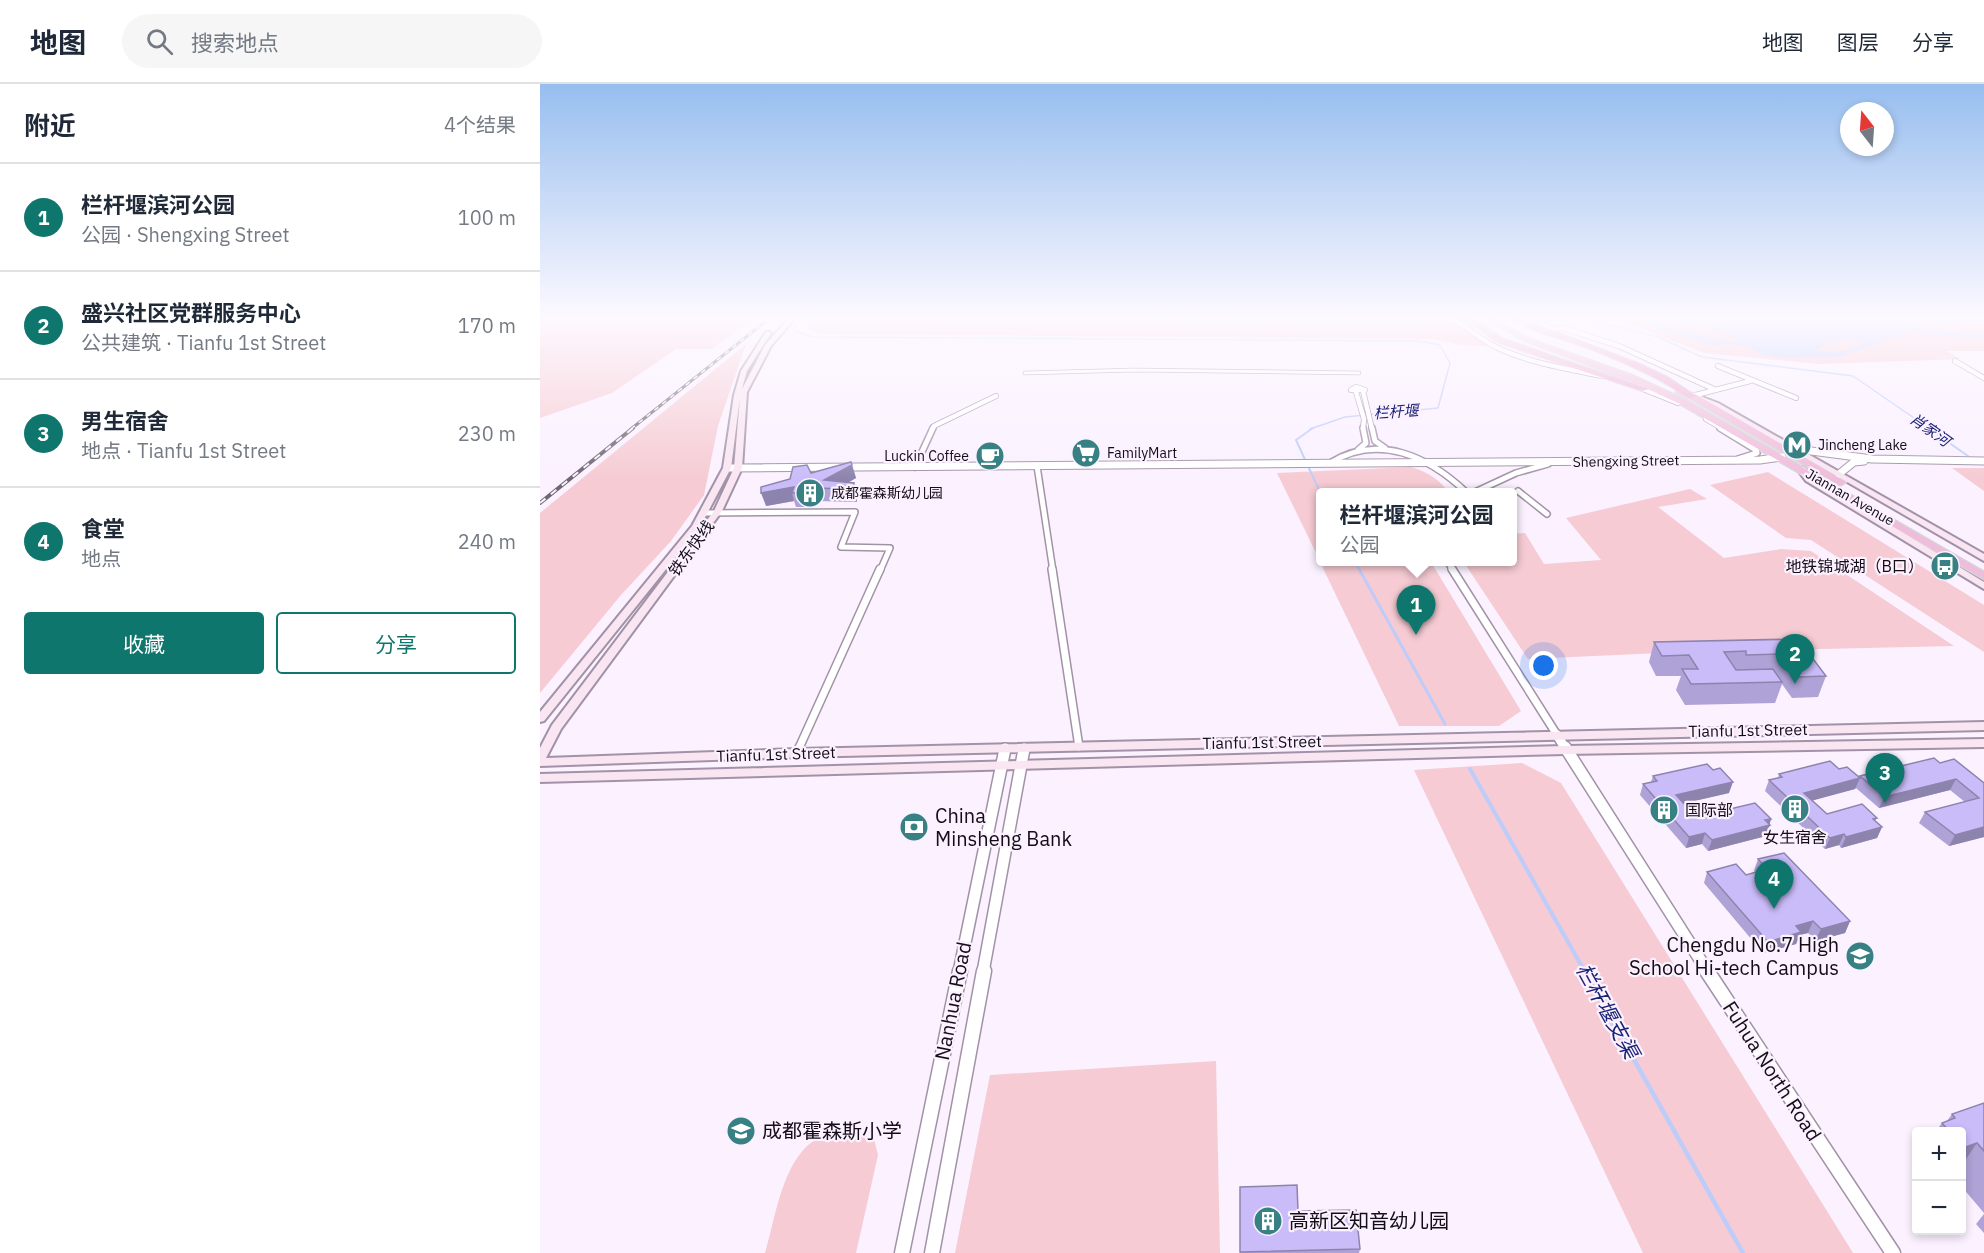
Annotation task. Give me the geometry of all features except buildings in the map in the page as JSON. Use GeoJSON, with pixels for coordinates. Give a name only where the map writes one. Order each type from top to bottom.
{"type":"FeatureCollection","features":[{"type":"Feature","properties":{"kind":"highway"},"geometry":{"type":"LineString","coordinates":[[1599,372],[1645,389]]}},
{"type":"Feature","properties":{"kind":"highway","name":"Jiannan Avenue"},"geometry":{"type":"LineString","coordinates":[[1613,372],[1649,385],[1782,457],[1984,576]]}},
{"type":"Feature","properties":{"kind":"highway","name":"Jiannan Avenue"},"geometry":{"type":"LineString","coordinates":[[1628,372],[1692,396],[1984,567]]}},
{"type":"Feature","properties":{"kind":"highway"},"geometry":{"type":"LineString","coordinates":[[1648,372],[1677,385],[1692,396]]}},
{"type":"Feature","properties":{"kind":"main road","name":"铁东快线"},"geometry":{"type":"LineString","coordinates":[[540,719],[696,527],[727,468],[736,395],[744,372]]}},
{"type":"Feature","properties":{"kind":"main road","name":"铁东快线"},"geometry":{"type":"LineString","coordinates":[[540,761],[556,728],[716,513],[738,468],[744,392],[754,372]]}},
{"type":"Feature","properties":{"kind":"main road"},"geometry":{"type":"LineString","coordinates":[[1692,396],[1716,404],[1984,558]]}},
{"type":"Feature","properties":{"kind":"main road"},"geometry":{"type":"LineString","coordinates":[[1801,469],[1809,479],[1984,586]]}},
{"type":"Feature","properties":{"kind":"main road","name":"Tianfu 1st Street"},"geometry":{"type":"LineString","coordinates":[[540,761],[1984,726]]}},
{"type":"Feature","properties":{"kind":"main road","name":"Tianfu 1st Street"},"geometry":{"type":"LineString","coordinates":[[540,778],[1565,750],[1984,743]]}},
{"type":"Feature","properties":{"kind":"street"},"geometry":{"type":"LineString","coordinates":[[1025,373],[1078,372]]}},
{"type":"Feature","properties":{"kind":"street"},"geometry":{"type":"LineString","coordinates":[[1251,372],[1359,373]]}},
{"type":"Feature","properties":{"kind":"street"},"geometry":{"type":"LineString","coordinates":[[1577,372],[1645,389],[1681,404],[1756,450],[1757,453],[1735,460]]}},
{"type":"Feature","properties":{"kind":"street"},"geometry":{"type":"LineString","coordinates":[[1675,372],[1716,390]]}},
{"type":"Feature","properties":{"kind":"street"},"geometry":{"type":"LineString","coordinates":[[1730,372],[1796,398]]}},
{"type":"Feature","properties":{"kind":"street"},"geometry":{"type":"LineString","coordinates":[[1692,396],[1750,381]]}},
{"type":"Feature","properties":{"kind":"street"},"geometry":{"type":"LineString","coordinates":[[1363,407],[1363,391],[1356,392],[1375,441],[1390,450]]}},
{"type":"Feature","properties":{"kind":"street"},"geometry":{"type":"LineString","coordinates":[[915,467],[934,426],[996,396]]}},
{"type":"Feature","properties":{"kind":"street"},"geometry":{"type":"LineString","coordinates":[[1356,451],[1366,443],[1362,425],[1366,419]]}},
{"type":"Feature","properties":{"kind":"street"},"geometry":{"type":"LineString","coordinates":[[1796,449],[1872,459],[1984,461]]}},
{"type":"Feature","properties":{"kind":"street"},"geometry":{"type":"LineString","coordinates":[[1330,463],[1338,456],[1356,451],[1390,450],[1412,455],[1449,477],[1461,488]]}},
{"type":"Feature","properties":{"kind":"street","name":"Shengxing Street"},"geometry":{"type":"LineString","coordinates":[[1484,488],[1530,468],[1572,461],[1735,460],[1782,457]]}},
{"type":"Feature","properties":{"kind":"street"},"geometry":{"type":"LineString","coordinates":[[1839,474],[1854,462],[1872,459]]}},
{"type":"Feature","properties":{"kind":"street"},"geometry":{"type":"LineString","coordinates":[[727,468],[1572,461]]}},
{"type":"Feature","properties":{"kind":"street"},"geometry":{"type":"LineString","coordinates":[[1037,466],[1079,747]]}},
{"type":"Feature","properties":{"kind":"street"},"geometry":{"type":"LineString","coordinates":[[1518,491],[1547,514]]}},
{"type":"Feature","properties":{"kind":"street"},"geometry":{"type":"LineString","coordinates":[[703,513],[855,512],[841,547],[890,548],[797,753]]}},
{"type":"Feature","properties":{"kind":"street"},"geometry":{"type":"LineString","coordinates":[[1451,566],[1557,735]]}},
{"type":"Feature","properties":{"kind":"street","name":"Fuhua North Road"},"geometry":{"type":"LineString","coordinates":[[1557,735],[1738,1019],[1893,1253]]}},
{"type":"Feature","properties":{"kind":"street"},"geometry":{"type":"LineString","coordinates":[[932,1253],[1024,748]]}},
{"type":"Feature","properties":{"kind":"street","name":"Nanhua Road"},"geometry":{"type":"LineString","coordinates":[[902,1253],[1005,749]]}},
{"type":"Feature","properties":{"kind":"shaded area"},"geometry":{"type":"Polygon","coordinates":[[[540,372],[643,372],[612,393],[540,418],[540,372]]]}},
{"type":"Feature","properties":{"kind":"shaded area"},"geometry":{"type":"Polygon","coordinates":[[[712,372],[737,372],[718,426],[704,495],[671,541],[621,595],[540,693],[540,513],[712,372]]]}},
{"type":"Feature","properties":{"kind":"shaded area"},"geometry":{"type":"Polygon","coordinates":[[[1411,467],[1432,476],[1445,488],[1316,488],[1316,553],[1277,473],[1411,467]]]}},
{"type":"Feature","properties":{"kind":"shaded area"},"geometry":{"type":"Polygon","coordinates":[[[1952,468],[1984,468],[1984,491],[1952,468]]]}},
{"type":"Feature","properties":{"kind":"shaded area"},"geometry":{"type":"Polygon","coordinates":[[[1768,472],[1984,605],[1984,652],[1811,540],[1786,538],[1710,485],[1768,472]]]}},
{"type":"Feature","properties":{"kind":"shaded area"},"geometry":{"type":"Polygon","coordinates":[[[1690,489],[1707,499],[1658,507],[1724,558],[1781,549],[1811,551],[1954,646],[1682,652],[1528,659],[1467,566],[1517,566],[1517,534],[1525,533],[1544,564],[1601,560],[1566,518],[1690,489]]]}},
{"type":"Feature","properties":{"kind":"shaded area"},"geometry":{"type":"Polygon","coordinates":[[[1322,566],[1433,566],[1521,711],[1499,726],[1399,726],[1322,566]]]}},
{"type":"Feature","properties":{"kind":"shaded area"},"geometry":{"type":"Polygon","coordinates":[[[1522,763],[1561,783],[1853,1253],[1643,1253],[1414,770],[1522,763]]]}},
{"type":"Feature","properties":{"kind":"shaded area"},"geometry":{"type":"Polygon","coordinates":[[[1216,1061],[1220,1253],[955,1253],[990,1075],[1216,1061]]]}},
{"type":"Feature","properties":{"kind":"shaded area"},"geometry":{"type":"Polygon","coordinates":[[[832,1134],[862,1134],[874,1139],[878,1155],[856,1253],[765,1253],[780,1196],[791,1168],[809,1144],[832,1134]]]}},
{"type":"Feature","properties":{"kind":"waterway","name":"栏杆堰"},"geometry":{"type":"LineString","coordinates":[[1310,429],[1345,417],[1438,408],[1448,372]]}},
{"type":"Feature","properties":{"kind":"waterway","name":"肖家河"},"geometry":{"type":"LineString","coordinates":[[1818,372],[1853,376],[1930,429]]}},
{"type":"Feature","properties":{"kind":"waterway","name":"栏杆堰"},"geometry":{"type":"LineString","coordinates":[[1313,428],[1296,440],[1318,488]]}},
{"type":"Feature","properties":{"kind":"waterway","name":"肖家河"},"geometry":{"type":"LineString","coordinates":[[1928,428],[1968,456]]}},
{"type":"Feature","properties":{"kind":"waterway","name":"栏杆堰"},"geometry":{"type":"LineString","coordinates":[[1357,566],[1360,571]]}},
{"type":"Feature","properties":{"kind":"waterway","name":"栏杆堰"},"geometry":{"type":"LineString","coordinates":[[1359,569],[1445,724]]}},
{"type":"Feature","properties":{"kind":"waterway","name":"栏杆堰支渠"},"geometry":{"type":"LineString","coordinates":[[1470,769],[1585,972]]}},
{"type":"Feature","properties":{"kind":"waterway","name":"栏杆堰支渠"},"geometry":{"type":"LineString","coordinates":[[1584,971],[1743,1253]]}},
{"type":"Feature","properties":{"kind":"railway"},"geometry":{"type":"LineString","coordinates":[[631,429],[703,372]]}},
{"type":"Feature","properties":{"kind":"railway"},"geometry":{"type":"LineString","coordinates":[[540,503],[633,428]]}},
{"type":"Feature","properties":{"kind":"place","name":"Jincheng Lake"},"geometry":{"type":"Point","coordinates":[1797,445]}},
{"type":"Feature","properties":{"kind":"place","name":"FamilyMart"},"geometry":{"type":"Point","coordinates":[1086,453]}},
{"type":"Feature","properties":{"kind":"place","name":"Luckin Coffee"},"geometry":{"type":"Point","coordinates":[990,456]}},
{"type":"Feature","properties":{"kind":"place","name":"成都霍森斯幼儿园"},"geometry":{"type":"Point","coordinates":[810,493]}},
{"type":"Feature","properties":{"kind":"place","name":"地铁锦城湖（B口）"},"geometry":{"type":"Point","coordinates":[1945,566]}},
{"type":"Feature","properties":{"kind":"place","name":"栏杆堰滨河公园"},"geometry":{"type":"Point","coordinates":[1416,635]}},
{"type":"Feature","properties":{"kind":"place","name":"盛兴社区党群服务中心"},"geometry":{"type":"Point","coordinates":[1795,684]}},
{"type":"Feature","properties":{"kind":"place","name":"男生宿舍"},"geometry":{"type":"Point","coordinates":[1885,803]}},
{"type":"Feature","properties":{"kind":"place","name":"女生宿舍"},"geometry":{"type":"Point","coordinates":[1795,809]}},
{"type":"Feature","properties":{"kind":"place","name":"国际部"},"geometry":{"type":"Point","coordinates":[1664,810]}},
{"type":"Feature","properties":{"kind":"place","name":"China Minsheng Bank"},"geometry":{"type":"Point","coordinates":[914,827]}},
{"type":"Feature","properties":{"kind":"place","name":"食堂"},"geometry":{"type":"Point","coordinates":[1774,909]}},
{"type":"Feature","properties":{"kind":"place","name":"Chengdu No.7 High School Hi-tech Campus"},"geometry":{"type":"Point","coordinates":[1860,956]}},
{"type":"Feature","properties":{"kind":"place","name":"成都霍森斯小学"},"geometry":{"type":"Point","coordinates":[741,1131]}},
{"type":"Feature","properties":{"kind":"place","name":"高新区知音幼儿园"},"geometry":{"type":"Point","coordinates":[1268,1221]}}]}
